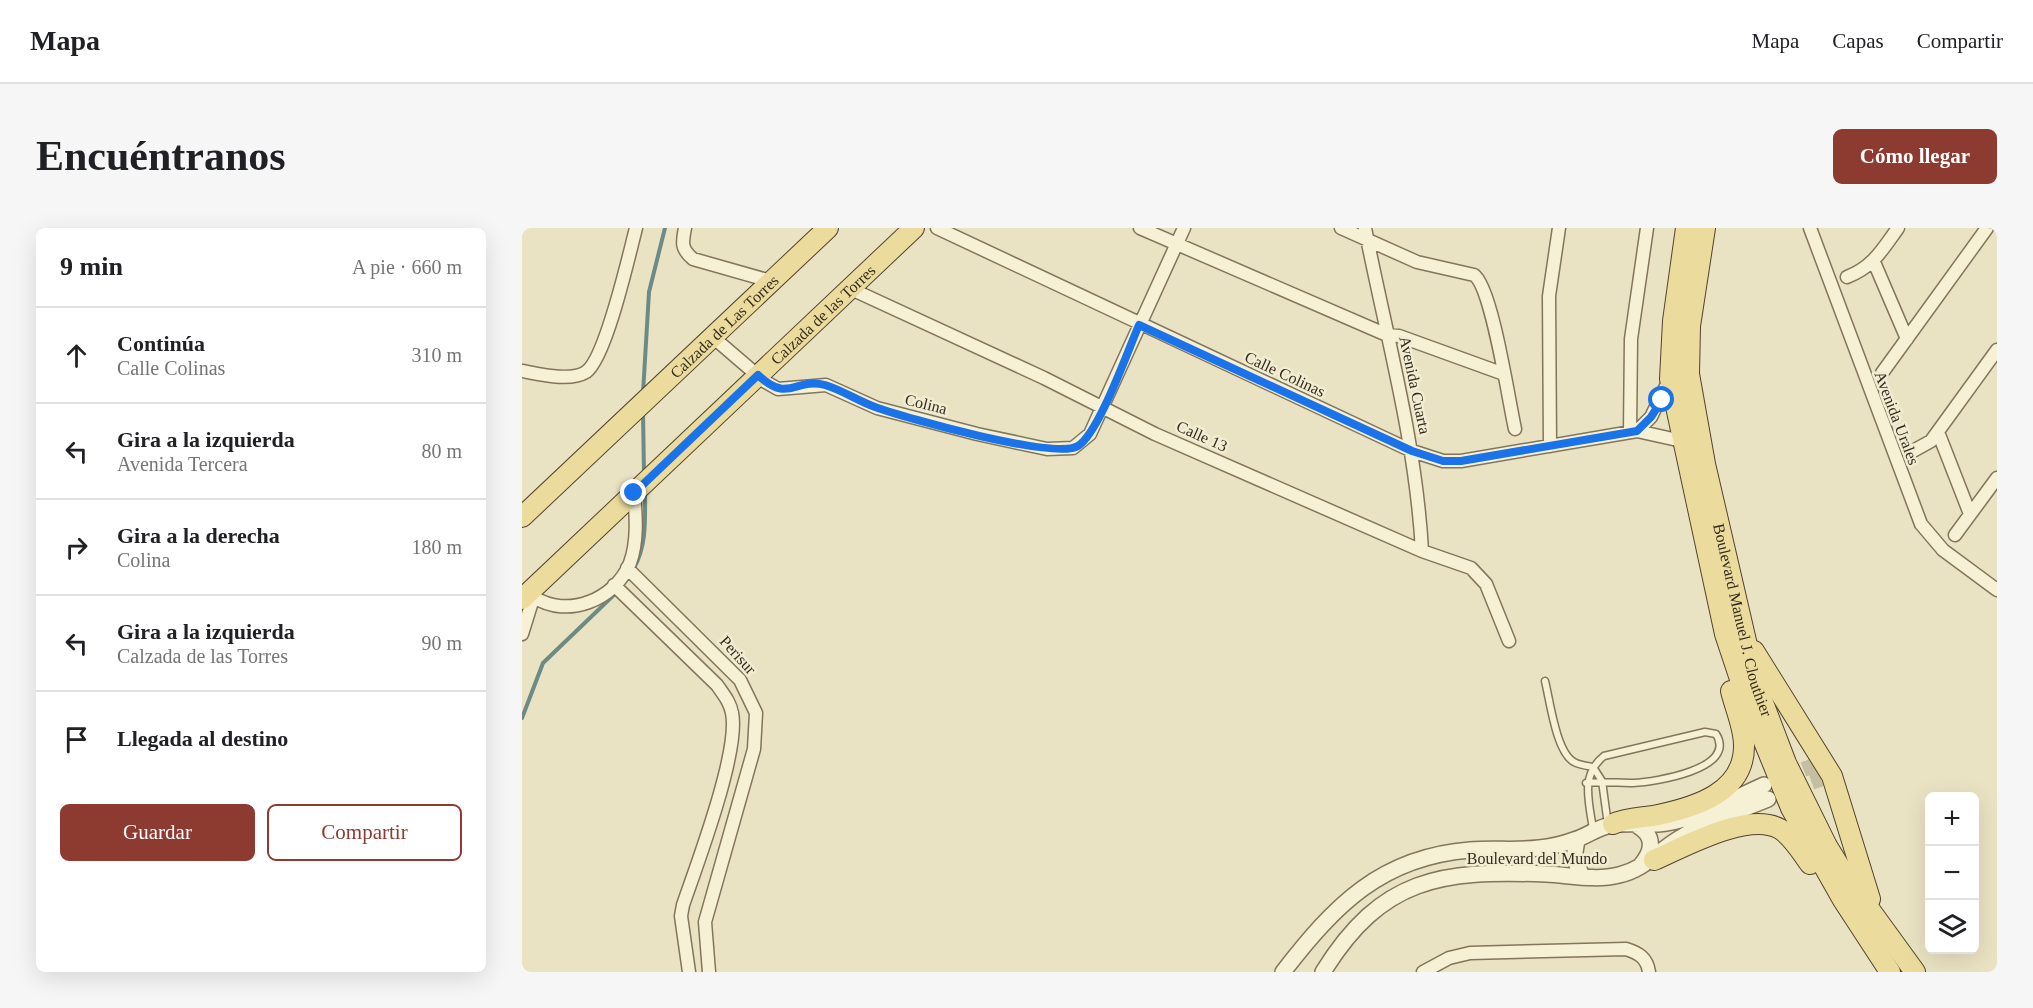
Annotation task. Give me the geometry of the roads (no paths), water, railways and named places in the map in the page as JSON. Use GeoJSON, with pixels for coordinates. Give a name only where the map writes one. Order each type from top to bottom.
{"type":"FeatureCollection","features":[{"type":"Feature","properties":{"kind":"main road","name":"Calzada de Las Torres"},"geometry":{"type":"LineString","coordinates":[[522,518],[774,282],[828,228]]}},
{"type":"Feature","properties":{"kind":"main road","name":"Calzada de las Torres"},"geometry":{"type":"LineString","coordinates":[[531,593],[914,228]]}},
{"type":"Feature","properties":{"kind":"main road","name":"Boulevard Manuel J. Clouthier"},"geometry":{"type":"LineString","coordinates":[[1702,228],[1673,321],[1670,379],[1682,441],[1734,635],[1805,803],[1846,877],[1915,972]]}},
{"type":"Feature","properties":{"kind":"main road","name":"Boulevard Manuel J. Clouthier"},"geometry":{"type":"LineString","coordinates":[[1702,228],[1690,326],[1689,374],[1747,700],[1791,808],[1843,900],[1890,972]]}},
{"type":"Feature","properties":{"kind":"main road"},"geometry":{"type":"LineString","coordinates":[[1734,635],[1823,770],[1876,916]]}},
{"type":"Feature","properties":{"kind":"main road"},"geometry":{"type":"LineString","coordinates":[[1605,826],[1670,812],[1707,800],[1724,790],[1736,776],[1743,759],[1744,744],[1732,693],[1734,635]]}},
{"type":"Feature","properties":{"kind":"main road"},"geometry":{"type":"LineString","coordinates":[[1648,862],[1726,830],[1746,824],[1766,824],[1788,836],[1818,876],[1843,900]]}},
{"type":"Feature","properties":{"kind":"street"},"geometry":{"type":"LineString","coordinates":[[522,371],[565,376],[584,373],[589,369],[598,354],[610,321],[636,228]]}},
{"type":"Feature","properties":{"kind":"street"},"geometry":{"type":"LineString","coordinates":[[685,228],[682,245],[685,253],[693,259],[774,282]]}},
{"type":"Feature","properties":{"kind":"street","name":"Calle Colinas"},"geometry":{"type":"LineString","coordinates":[[938,228],[1139,325],[1412,451],[1443,461],[1461,461],[1634,432],[1682,441]]}},
{"type":"Feature","properties":{"kind":"street"},"geometry":{"type":"LineString","coordinates":[[1140,228],[1387,335],[1400,336],[1503,374]]}},
{"type":"Feature","properties":{"kind":"street"},"geometry":{"type":"LineString","coordinates":[[1102,408],[1184,228]]}},
{"type":"Feature","properties":{"kind":"street"},"geometry":{"type":"LineString","coordinates":[[1341,228],[1367,234],[1417,262],[1474,275],[1480,280],[1490,310],[1515,429]]}},
{"type":"Feature","properties":{"kind":"street"},"geometry":{"type":"LineString","coordinates":[[1550,446],[1549,296],[1559,228]]}},
{"type":"Feature","properties":{"kind":"street"},"geometry":{"type":"LineString","coordinates":[[1634,432],[1631,339],[1647,228]]}},
{"type":"Feature","properties":{"kind":"street","name":"Avenida Urales"},"geometry":{"type":"LineString","coordinates":[[1810,228],[1921,524],[1943,550],[1997,590]]}},
{"type":"Feature","properties":{"kind":"street"},"geometry":{"type":"LineString","coordinates":[[1847,277],[1864,270],[1874,262],[1898,228]]}},
{"type":"Feature","properties":{"kind":"street"},"geometry":{"type":"LineString","coordinates":[[1882,373],[1987,228]]}},
{"type":"Feature","properties":{"kind":"street","name":"Avenida Cuarta"},"geometry":{"type":"LineString","coordinates":[[1367,234],[1412,451],[1420,502],[1422,551]]}},
{"type":"Feature","properties":{"kind":"street"},"geometry":{"type":"LineString","coordinates":[[1874,262],[1906,339]]}},
{"type":"Feature","properties":{"kind":"street","name":"Calle 13"},"geometry":{"type":"LineString","coordinates":[[849,288],[1044,378],[1155,434],[1422,551],[1471,568],[1486,584],[1509,641]]}},
{"type":"Feature","properties":{"kind":"street","name":"Colina"},"geometry":{"type":"LineString","coordinates":[[714,338],[778,389],[826,385],[888,412],[1033,447],[1067,450],[1079,445],[1090,434],[1102,408]]}},
{"type":"Feature","properties":{"kind":"street"},"geometry":{"type":"LineString","coordinates":[[1913,452],[1931,441],[1997,350]]}},
{"type":"Feature","properties":{"kind":"street"},"geometry":{"type":"LineString","coordinates":[[1634,432],[1651,417],[1662,400],[1670,379]]}},
{"type":"Feature","properties":{"kind":"street"},"geometry":{"type":"LineString","coordinates":[[1938,432],[1970,514]]}},
{"type":"Feature","properties":{"kind":"street"},"geometry":{"type":"LineString","coordinates":[[1955,534],[1997,478]]}},
{"type":"Feature","properties":{"kind":"street"},"geometry":{"type":"LineString","coordinates":[[522,634],[531,593],[554,607],[581,605],[603,594],[614,585],[627,568],[634,543],[634,493]]}},
{"type":"Feature","properties":{"kind":"street","name":"Perisur"},"geometry":{"type":"LineString","coordinates":[[627,568],[723,661],[750,694],[756,713],[756,741],[705,922],[709,972]]}},
{"type":"Feature","properties":{"kind":"street"},"geometry":{"type":"LineString","coordinates":[[614,585],[703,670],[728,700],[733,715],[732,751],[683,904],[681,916],[689,972]]}},
{"type":"Feature","properties":{"kind":"street","name":"Boulevard del Mundo"},"geometry":{"type":"LineString","coordinates":[[1283,972],[1327,919],[1363,887],[1386,872],[1426,857],[1468,850],[1538,848],[1577,840],[1605,826],[1668,823],[1693,817],[1766,792],[1681,837],[1648,862],[1618,876],[1482,873],[1445,877],[1411,886],[1371,911],[1338,948],[1323,972]]}},
{"type":"Feature","properties":{"kind":"street"},"geometry":{"type":"LineString","coordinates":[[710,822],[731,826]]}},
{"type":"Feature","properties":{"kind":"street"},"geometry":{"type":"LineString","coordinates":[[1638,826],[1644,830],[1652,842],[1648,862]]}},
{"type":"Feature","properties":{"kind":"street"},"geometry":{"type":"LineString","coordinates":[[1577,840],[1574,858],[1582,876]]}},
{"type":"Feature","properties":{"kind":"street"},"geometry":{"type":"LineString","coordinates":[[685,952],[706,948]]}},
{"type":"Feature","properties":{"kind":"street"},"geometry":{"type":"LineString","coordinates":[[1423,972],[1449,958],[1470,953],[1626,949],[1638,953],[1645,959],[1648,972]]}},
{"type":"Feature","properties":{"kind":"lane"},"geometry":{"type":"LineString","coordinates":[[1545,681],[1558,739],[1566,756],[1575,763],[1593,767],[1602,781],[1605,826]]}},
{"type":"Feature","properties":{"kind":"lane"},"geometry":{"type":"LineString","coordinates":[[1586,783],[1602,781],[1633,783],[1686,772],[1714,759],[1721,748],[1720,742],[1716,734],[1711,732],[1611,753],[1593,767],[1586,783],[1605,826]]}},
{"type":"Feature","properties":{"kind":"waterway"},"geometry":{"type":"LineString","coordinates":[[643,393],[649,292],[665,228]]}},
{"type":"Feature","properties":{"kind":"waterway"},"geometry":{"type":"LineString","coordinates":[[643,412],[644,474]]}},
{"type":"Feature","properties":{"kind":"waterway"},"geometry":{"type":"LineString","coordinates":[[634,568],[643,541],[645,493]]}},
{"type":"Feature","properties":{"kind":"waterway"},"geometry":{"type":"LineString","coordinates":[[522,718],[543,663],[618,591]]}},
{"type":"Feature","properties":{"kind":"tunnel"},"geometry":{"type":"LineString","coordinates":[[1782,778],[1815,765]]}},
{"type":"Feature","properties":{"kind":"tunnel"},"geometry":{"type":"LineString","coordinates":[[1790,790],[1821,779]]}}]}
